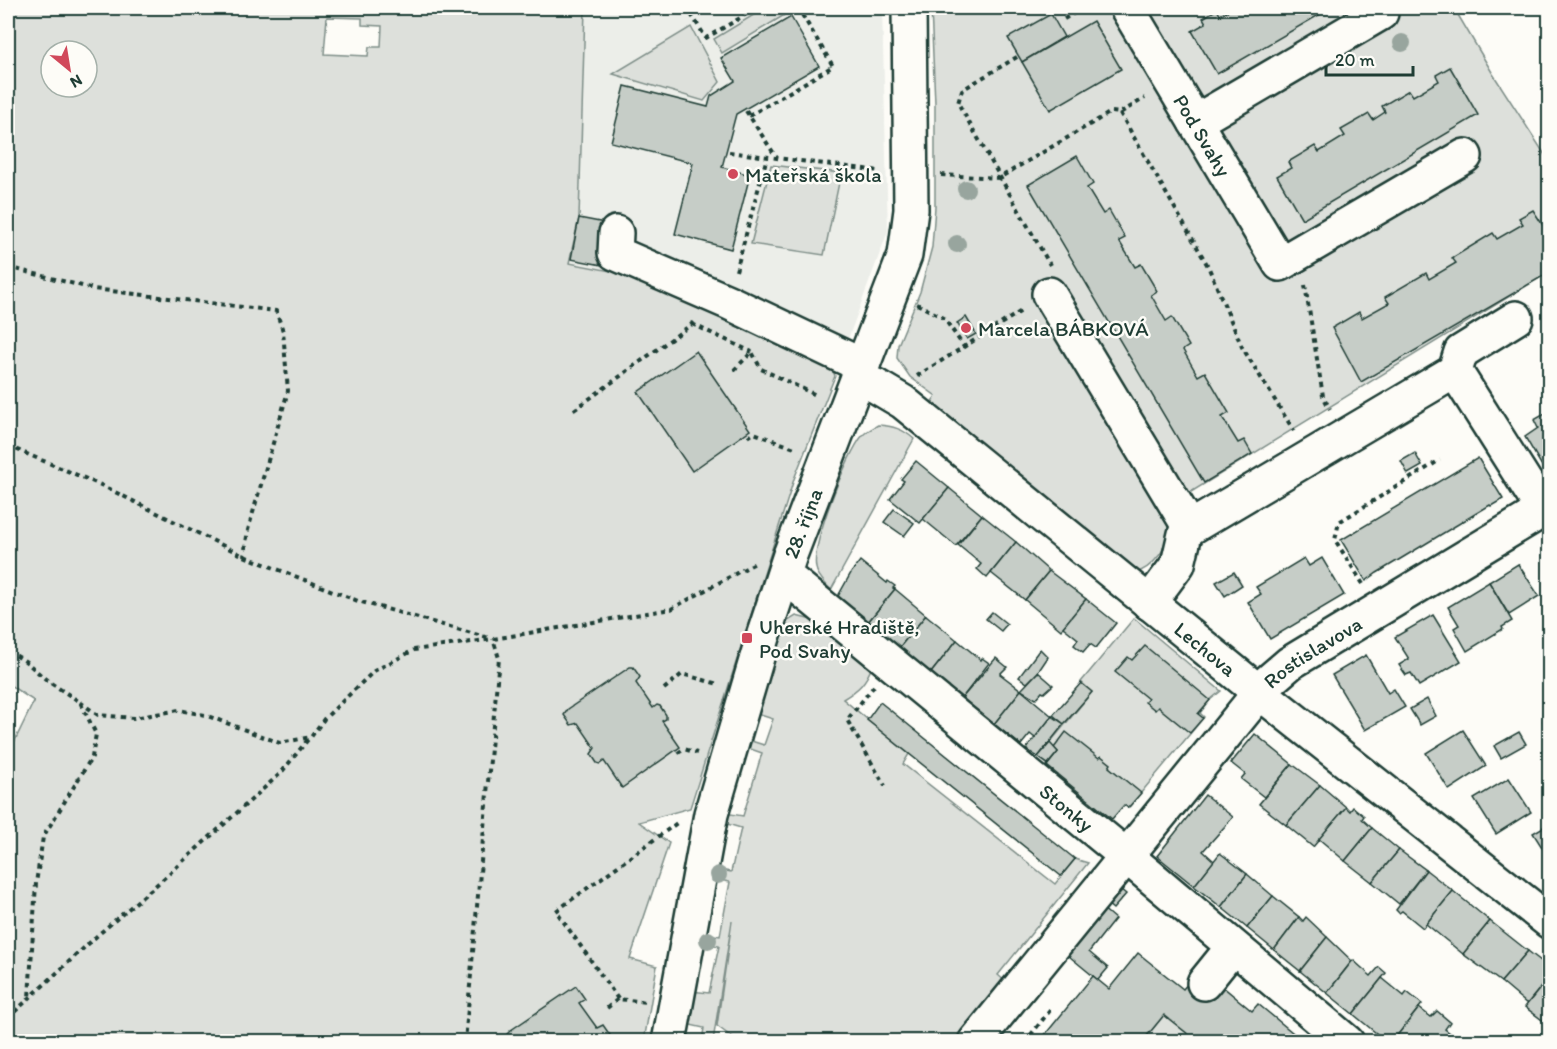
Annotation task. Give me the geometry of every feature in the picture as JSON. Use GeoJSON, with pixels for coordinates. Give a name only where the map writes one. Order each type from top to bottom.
{"type":"FeatureCollection","features":[{"type":"Feature","properties":{"kind":"street","name":"28. října"},"geometry":{"type":"LineString","coordinates":[[669,1041],[711,814],[763,637],[787,565],[905,255],[910,225],[912,173],[909,8]]}},
{"type":"Feature","properties":{"kind":"street","name":"Pod Svahy"},"geometry":{"type":"LineString","coordinates":[[1127,8],[1280,264],[1465,156]]}},
{"type":"Feature","properties":{"kind":"street"},"geometry":{"type":"LineString","coordinates":[[1195,122],[1381,13]]}},
{"type":"Feature","properties":{"kind":"street","name":"Lechova"},"geometry":{"type":"LineString","coordinates":[[616,233],[615,253],[728,302],[860,373],[903,402],[1259,692],[1550,922]]}},
{"type":"Feature","properties":{"kind":"street"},"geometry":{"type":"LineString","coordinates":[[1049,294],[1190,528]]}},
{"type":"Feature","properties":{"kind":"street"},"geometry":{"type":"LineString","coordinates":[[1149,603],[1178,564],[1185,534],[1190,528],[1455,370],[1461,352],[1516,318]]}},
{"type":"Feature","properties":{"kind":"street"},"geometry":{"type":"LineString","coordinates":[[1455,370],[1546,508]]}},
{"type":"Feature","properties":{"kind":"street","name":"Rostislavova"},"geometry":{"type":"LineString","coordinates":[[975,1041],[1259,692],[1290,663],[1546,508]]}},
{"type":"Feature","properties":{"kind":"street","name":"Stonky"},"geometry":{"type":"LineString","coordinates":[[787,565],[1233,947],[1347,1041]]}},
{"type":"Feature","properties":{"kind":"street"},"geometry":{"type":"LineString","coordinates":[[1204,983],[1233,947]]}},
{"type":"Feature","properties":{"kind":"path"},"geometry":{"type":"LineString","coordinates":[[691,14],[706,38],[757,8]]}},
{"type":"Feature","properties":{"kind":"path"},"geometry":{"type":"LineString","coordinates":[[778,159],[747,113],[833,66],[798,8]]}},
{"type":"Feature","properties":{"kind":"path"},"geometry":{"type":"LineString","coordinates":[[1064,19],[1083,8]]}},
{"type":"Feature","properties":{"kind":"path"},"geometry":{"type":"LineString","coordinates":[[729,152],[912,173],[999,177],[1112,112],[1120,113],[1172,82]]}},
{"type":"Feature","properties":{"kind":"path"},"geometry":{"type":"LineString","coordinates":[[1120,113],[1208,266],[1242,347],[1310,457]]}},
{"type":"Feature","properties":{"kind":"path"},"geometry":{"type":"LineString","coordinates":[[8,267],[93,289],[276,311],[283,331],[288,391],[248,530],[244,556]]}},
{"type":"Feature","properties":{"kind":"path"},"geometry":{"type":"LineString","coordinates":[[910,381],[1049,294]]}},
{"type":"Feature","properties":{"kind":"path"},"geometry":{"type":"LineString","coordinates":[[910,300],[945,318],[964,346]]}},
{"type":"Feature","properties":{"kind":"path"},"geometry":{"type":"LineString","coordinates":[[692,324],[752,352],[761,369],[819,397]]}},
{"type":"Feature","properties":{"kind":"path"},"geometry":{"type":"LineString","coordinates":[[734,370],[752,352]]}},
{"type":"Feature","properties":{"kind":"path"},"geometry":{"type":"LineString","coordinates":[[748,437],[754,433],[798,449]]}},
{"type":"Feature","properties":{"kind":"path"},"geometry":{"type":"LineString","coordinates":[[8,446],[103,486],[244,556],[358,601],[493,639]]}},
{"type":"Feature","properties":{"kind":"path"},"geometry":{"type":"LineString","coordinates":[[1357,592],[1365,587],[1335,540],[1339,522],[1440,460]]}},
{"type":"Feature","properties":{"kind":"path"},"geometry":{"type":"LineString","coordinates":[[8,1018],[281,773],[324,719],[374,671],[414,650],[671,609],[775,551],[787,565]]}},
{"type":"Feature","properties":{"kind":"path"},"geometry":{"type":"LineString","coordinates":[[465,1041],[499,658],[493,639]]}},
{"type":"Feature","properties":{"kind":"path"},"geometry":{"type":"LineString","coordinates":[[8,651],[98,716],[134,718],[179,710],[205,715],[280,743],[311,737]]}},
{"type":"Feature","properties":{"kind":"path"},"geometry":{"type":"LineString","coordinates":[[664,689],[682,674],[721,685]]}},
{"type":"Feature","properties":{"kind":"path"},"geometry":{"type":"LineString","coordinates":[[879,681],[847,720],[885,786]]}},
{"type":"Feature","properties":{"kind":"path"},"geometry":{"type":"LineString","coordinates":[[29,998],[36,883],[43,837],[92,757],[96,734],[80,702]]}},
{"type":"Feature","properties":{"kind":"path"},"geometry":{"type":"LineString","coordinates":[[678,753],[684,749],[701,755]]}},
{"type":"Feature","properties":{"kind":"path"},"geometry":{"type":"LineString","coordinates":[[618,999],[556,911],[684,817]]}},
{"type":"Feature","properties":{"kind":"path"},"geometry":{"type":"LineString","coordinates":[[607,1008],[618,999],[649,1003]]}},
{"type":"Feature","properties":{"kind":"path"},"geometry":{"type":"LineString","coordinates":[[1024,1041],[1052,1008]]}},
{"type":"Feature","properties":{"kind":"shaded area"},"geometry":{"type":"Polygon","coordinates":[[[8,8],[585,8],[579,218],[569,263],[693,287],[832,368],[835,376],[794,479],[690,808],[639,822],[669,843],[630,959],[657,966],[644,1041],[8,1041],[8,755],[34,701],[8,684],[8,8]],[[327,17],[324,54],[368,56],[369,47],[381,47],[382,26],[362,25],[362,18],[327,17]]]}},
{"type":"Feature","properties":{"kind":"shaded area","name":"Mateřská škola"},"geometry":{"type":"Polygon","coordinates":[[[585,8],[882,8],[888,231],[848,339],[802,332],[569,263],[579,218],[585,8]]]}},
{"type":"Feature","properties":{"kind":"shaded area"},"geometry":{"type":"Polygon","coordinates":[[[765,8],[788,8],[791,11],[722,53],[714,39],[765,8]]]}},
{"type":"Feature","properties":{"kind":"shaded area"},"geometry":{"type":"Polygon","coordinates":[[[931,8],[1454,8],[1493,74],[1547,158],[1549,157],[1549,272],[1186,495],[1164,549],[1157,559],[1139,572],[929,405],[936,396],[910,377],[897,358],[898,345],[920,292],[932,247],[935,207],[935,103],[931,8]]]}},
{"type":"Feature","properties":{"kind":"shaded area"},"geometry":{"type":"Polygon","coordinates":[[[691,27],[720,82],[704,101],[613,74],[691,27]]]}},
{"type":"Feature","properties":{"kind":"shaded area"},"geometry":{"type":"Polygon","coordinates":[[[771,165],[841,173],[824,255],[751,244],[771,165]]]}},
{"type":"Feature","properties":{"kind":"shaded area"},"geometry":{"type":"Polygon","coordinates":[[[878,425],[898,429],[914,439],[831,590],[816,568],[816,556],[824,521],[856,445],[865,434],[878,425]]]}},
{"type":"Feature","properties":{"kind":"shaded area"},"geometry":{"type":"Polygon","coordinates":[[[796,616],[816,621],[872,666],[861,686],[843,699],[909,754],[903,764],[1055,884],[1075,859],[1088,863],[998,975],[1006,982],[958,1041],[737,1041],[717,1026],[732,921],[713,1041],[702,1041],[704,1028],[686,1024],[691,991],[709,993],[719,946],[702,943],[702,933],[720,936],[730,882],[713,879],[714,869],[731,872],[741,828],[724,823],[725,813],[743,816],[762,753],[745,747],[745,739],[764,745],[773,719],[754,713],[783,624],[796,616]]]}},
{"type":"Feature","properties":{"kind":"shaded area"},"geometry":{"type":"Polygon","coordinates":[[[1134,618],[1221,691],[1210,700],[1200,713],[1204,717],[1130,806],[1125,803],[1113,817],[1038,757],[1092,692],[1081,682],[1134,618]]]}},
{"type":"Feature","properties":{"kind":"shaded area"},"geometry":{"type":"Polygon","coordinates":[[[1164,1015],[1198,1042],[1142,1042],[1164,1015]]]}},
{"type":"Feature","properties":{"kind":"building"},"geometry":{"type":"Polygon","coordinates":[[[1233,8],[1331,8],[1217,74],[1192,31],[1206,23],[1203,18],[1217,9],[1220,15],[1233,8]]]}},
{"type":"Feature","properties":{"kind":"building"},"geometry":{"type":"Polygon","coordinates":[[[1051,14],[1064,37],[1022,62],[1008,38],[1051,14]]]}},
{"type":"Feature","properties":{"kind":"building"},"geometry":{"type":"Polygon","coordinates":[[[791,17],[819,66],[736,114],[722,167],[750,175],[731,249],[675,234],[693,163],[611,142],[625,86],[708,107],[711,96],[735,81],[721,58],[791,17]]]}},
{"type":"Feature","properties":{"kind":"building"},"geometry":{"type":"Polygon","coordinates":[[[1093,21],[1121,69],[1050,110],[1022,62],[1093,21]]]}},
{"type":"Feature","properties":{"kind":"building"},"geometry":{"type":"Polygon","coordinates":[[[1450,67],[1478,115],[1302,219],[1277,176],[1291,168],[1288,162],[1315,146],[1319,152],[1345,136],[1341,130],[1369,114],[1373,120],[1385,112],[1382,106],[1409,90],[1413,96],[1439,81],[1436,75],[1450,67]]]}},
{"type":"Feature","properties":{"kind":"building"},"geometry":{"type":"Polygon","coordinates":[[[1077,156],[1093,184],[1087,188],[1103,214],[1109,210],[1125,238],[1119,241],[1135,267],[1141,264],[1157,291],[1151,295],[1166,321],[1172,317],[1189,346],[1183,350],[1198,376],[1205,372],[1229,413],[1222,417],[1238,443],[1244,440],[1252,454],[1204,483],[1028,185],[1077,156]]]}},
{"type":"Feature","properties":{"kind":"building"},"geometry":{"type":"Polygon","coordinates":[[[1533,210],[1550,236],[1550,272],[1361,382],[1332,328],[1359,312],[1362,318],[1389,303],[1385,297],[1426,273],[1429,279],[1456,263],[1452,258],[1493,233],[1497,239],[1523,224],[1519,218],[1533,210]]]}},
{"type":"Feature","properties":{"kind":"building"},"geometry":{"type":"Polygon","coordinates":[[[579,218],[610,224],[607,225],[600,264],[602,265],[571,259],[579,218]]]}},
{"type":"Feature","properties":{"kind":"building"},"geometry":{"type":"Polygon","coordinates":[[[966,317],[976,334],[967,339],[957,323],[966,317]]]}},
{"type":"Feature","properties":{"kind":"building"},"geometry":{"type":"Polygon","coordinates":[[[696,351],[750,430],[692,471],[638,392],[696,351]]]}},
{"type":"Feature","properties":{"kind":"building"},"geometry":{"type":"Polygon","coordinates":[[[1550,411],[1550,471],[1546,473],[1525,437],[1538,428],[1534,420],[1550,411]]]}},
{"type":"Feature","properties":{"kind":"building"},"geometry":{"type":"Polygon","coordinates":[[[1415,453],[1422,466],[1408,474],[1401,461],[1415,453]]]}},
{"type":"Feature","properties":{"kind":"building"},"geometry":{"type":"Polygon","coordinates":[[[1478,458],[1503,499],[1366,581],[1341,540],[1478,458]]]}},
{"type":"Feature","properties":{"kind":"building"},"geometry":{"type":"Polygon","coordinates":[[[916,461],[949,488],[920,523],[890,499],[904,481],[901,479],[916,461]]]}},
{"type":"Feature","properties":{"kind":"building"},"geometry":{"type":"Polygon","coordinates":[[[949,488],[982,515],[956,546],[923,519],[949,488]]]}},
{"type":"Feature","properties":{"kind":"building"},"geometry":{"type":"Polygon","coordinates":[[[894,509],[914,523],[904,536],[884,522],[894,509]]]}},
{"type":"Feature","properties":{"kind":"building"},"geometry":{"type":"Polygon","coordinates":[[[982,515],[1016,542],[987,578],[977,569],[981,564],[958,545],[982,515]]]}},
{"type":"Feature","properties":{"kind":"building"},"geometry":{"type":"Polygon","coordinates":[[[1016,542],[1049,571],[1025,600],[991,573],[1016,542]]]}},
{"type":"Feature","properties":{"kind":"building"},"geometry":{"type":"Polygon","coordinates":[[[1304,558],[1309,566],[1322,558],[1344,595],[1270,639],[1248,602],[1261,594],[1256,587],[1304,558]]]}},
{"type":"Feature","properties":{"kind":"building"},"geometry":{"type":"Polygon","coordinates":[[[860,561],[887,583],[888,581],[895,586],[893,588],[895,589],[868,622],[837,598],[860,561]]]}},
{"type":"Feature","properties":{"kind":"building"},"geometry":{"type":"Polygon","coordinates":[[[1518,564],[1539,596],[1509,615],[1489,582],[1518,564]]]}},
{"type":"Feature","properties":{"kind":"building"},"geometry":{"type":"Polygon","coordinates":[[[1049,571],[1086,599],[1061,630],[1025,600],[1049,571]]]}},
{"type":"Feature","properties":{"kind":"building"},"geometry":{"type":"Polygon","coordinates":[[[1234,572],[1242,585],[1225,596],[1216,582],[1234,572]]]}},
{"type":"Feature","properties":{"kind":"building"},"geometry":{"type":"Polygon","coordinates":[[[1489,582],[1512,621],[1467,651],[1454,628],[1459,625],[1448,607],[1489,582]]]}},
{"type":"Feature","properties":{"kind":"building"},"geometry":{"type":"Polygon","coordinates":[[[895,589],[926,615],[899,648],[868,622],[895,589]]]}},
{"type":"Feature","properties":{"kind":"building"},"geometry":{"type":"Polygon","coordinates":[[[1086,599],[1116,623],[1096,648],[1090,644],[1083,652],[1074,645],[1078,639],[1063,627],[1086,599]]]}},
{"type":"Feature","properties":{"kind":"building"},"geometry":{"type":"Polygon","coordinates":[[[992,612],[1007,624],[1001,631],[986,619],[992,612]]]}},
{"type":"Feature","properties":{"kind":"building"},"geometry":{"type":"Polygon","coordinates":[[[926,615],[957,640],[931,673],[899,648],[926,615]]]}},
{"type":"Feature","properties":{"kind":"building"},"geometry":{"type":"Polygon","coordinates":[[[1433,615],[1461,661],[1419,686],[1411,673],[1406,675],[1399,665],[1409,659],[1395,637],[1433,615]]]}},
{"type":"Feature","properties":{"kind":"building"},"geometry":{"type":"Polygon","coordinates":[[[957,640],[981,660],[982,658],[989,663],[962,698],[931,673],[957,640]]]}},
{"type":"Feature","properties":{"kind":"building"},"geometry":{"type":"Polygon","coordinates":[[[1145,646],[1210,700],[1198,714],[1203,718],[1190,733],[1158,707],[1155,710],[1145,702],[1148,699],[1115,672],[1128,657],[1132,660],[1145,646]]]}},
{"type":"Feature","properties":{"kind":"building"},"geometry":{"type":"Polygon","coordinates":[[[1040,649],[1048,657],[1027,683],[1019,677],[1040,649]]]}},
{"type":"Feature","properties":{"kind":"building"},"geometry":{"type":"Polygon","coordinates":[[[1366,655],[1388,693],[1394,689],[1405,707],[1365,730],[1332,675],[1366,655]]]}},
{"type":"Feature","properties":{"kind":"building"},"geometry":{"type":"Polygon","coordinates":[[[996,658],[1007,667],[1000,674],[1021,690],[994,724],[962,698],[996,658]]]}},
{"type":"Feature","properties":{"kind":"building"},"geometry":{"type":"Polygon","coordinates":[[[633,667],[640,677],[636,683],[653,708],[660,706],[666,715],[666,719],[662,721],[680,747],[622,788],[604,761],[597,763],[591,754],[595,748],[578,723],[571,725],[564,715],[568,709],[633,667]]]}},
{"type":"Feature","properties":{"kind":"building"},"geometry":{"type":"Polygon","coordinates":[[[1038,672],[1053,685],[1036,699],[1021,690],[1038,672]]]}},
{"type":"Feature","properties":{"kind":"building"},"geometry":{"type":"Polygon","coordinates":[[[1081,683],[1092,692],[1064,724],[1053,715],[1081,683]]]}},
{"type":"Feature","properties":{"kind":"building"},"geometry":{"type":"Polygon","coordinates":[[[1021,690],[1052,716],[1035,738],[1030,734],[1021,745],[994,724],[1021,690]]]}},
{"type":"Feature","properties":{"kind":"building"},"geometry":{"type":"Polygon","coordinates":[[[1427,699],[1436,716],[1420,725],[1410,709],[1427,699]]]}},
{"type":"Feature","properties":{"kind":"building"},"geometry":{"type":"Polygon","coordinates":[[[880,702],[1075,859],[1061,876],[867,720],[880,702]]]}},
{"type":"Feature","properties":{"kind":"building"},"geometry":{"type":"Polygon","coordinates":[[[1052,716],[1064,724],[1038,757],[1026,749],[1052,716]]]}},
{"type":"Feature","properties":{"kind":"building"},"geometry":{"type":"Polygon","coordinates":[[[1550,718],[1550,728],[1548,729],[1543,721],[1550,718]]]}},
{"type":"Feature","properties":{"kind":"building"},"geometry":{"type":"Polygon","coordinates":[[[1463,730],[1486,766],[1449,790],[1426,753],[1463,730]]]}},
{"type":"Feature","properties":{"kind":"building"},"geometry":{"type":"Polygon","coordinates":[[[1066,732],[1099,758],[1101,756],[1111,764],[1109,767],[1141,793],[1128,808],[1124,805],[1112,819],[1047,766],[1058,752],[1054,748],[1066,732]]]}},
{"type":"Feature","properties":{"kind":"building"},"geometry":{"type":"Polygon","coordinates":[[[1519,732],[1526,744],[1501,758],[1494,746],[1519,732]]]}},
{"type":"Feature","properties":{"kind":"building"},"geometry":{"type":"Polygon","coordinates":[[[1255,734],[1292,764],[1264,797],[1241,779],[1245,774],[1231,763],[1255,734]]]}},
{"type":"Feature","properties":{"kind":"building"},"geometry":{"type":"Polygon","coordinates":[[[1050,743],[1058,752],[1048,764],[1038,757],[1050,743]]]}},
{"type":"Feature","properties":{"kind":"building"},"geometry":{"type":"Polygon","coordinates":[[[1292,764],[1320,785],[1286,825],[1259,804],[1292,764]]]}},
{"type":"Feature","properties":{"kind":"building"},"geometry":{"type":"Polygon","coordinates":[[[1509,778],[1531,812],[1496,834],[1474,799],[1509,778]]]}},
{"type":"Feature","properties":{"kind":"building"},"geometry":{"type":"Polygon","coordinates":[[[1320,785],[1346,807],[1313,847],[1286,825],[1320,785]]]}},
{"type":"Feature","properties":{"kind":"building"},"geometry":{"type":"Polygon","coordinates":[[[1205,795],[1233,817],[1203,851],[1214,861],[1194,886],[1157,856],[1205,795]]]}},
{"type":"Feature","properties":{"kind":"building"},"geometry":{"type":"Polygon","coordinates":[[[1346,807],[1350,811],[1353,807],[1364,816],[1362,819],[1372,828],[1345,861],[1319,839],[1346,807]]]}},
{"type":"Feature","properties":{"kind":"building"},"geometry":{"type":"Polygon","coordinates":[[[1550,823],[1550,860],[1533,833],[1550,823]]]}},
{"type":"Feature","properties":{"kind":"building"},"geometry":{"type":"Polygon","coordinates":[[[1372,828],[1399,850],[1372,882],[1345,861],[1372,828]]]}},
{"type":"Feature","properties":{"kind":"building"},"geometry":{"type":"Polygon","coordinates":[[[1399,850],[1426,870],[1399,904],[1372,882],[1399,850]]]}},
{"type":"Feature","properties":{"kind":"building"},"geometry":{"type":"Polygon","coordinates":[[[1220,853],[1247,874],[1221,907],[1194,886],[1220,853]]]}},
{"type":"Feature","properties":{"kind":"building"},"geometry":{"type":"Polygon","coordinates":[[[1426,870],[1453,891],[1423,928],[1402,911],[1399,913],[1396,910],[1426,870]]]}},
{"type":"Feature","properties":{"kind":"building"},"geometry":{"type":"Polygon","coordinates":[[[1247,874],[1273,896],[1247,928],[1221,907],[1247,874]]]}},
{"type":"Feature","properties":{"kind":"building"},"geometry":{"type":"Polygon","coordinates":[[[1113,883],[1126,894],[1113,909],[1100,898],[1113,883]]]}},
{"type":"Feature","properties":{"kind":"building"},"geometry":{"type":"Polygon","coordinates":[[[1453,891],[1490,921],[1463,954],[1426,924],[1453,891]]]}},
{"type":"Feature","properties":{"kind":"building"},"geometry":{"type":"Polygon","coordinates":[[[1273,896],[1299,917],[1274,950],[1247,928],[1273,896]]]}},
{"type":"Feature","properties":{"kind":"building"},"geometry":{"type":"Polygon","coordinates":[[[1101,907],[1115,919],[1089,952],[1108,968],[1098,980],[1064,952],[1101,907]]]}},
{"type":"Feature","properties":{"kind":"building"},"geometry":{"type":"Polygon","coordinates":[[[1299,917],[1303,921],[1306,917],[1327,937],[1300,971],[1274,950],[1299,917]]]}},
{"type":"Feature","properties":{"kind":"building"},"geometry":{"type":"Polygon","coordinates":[[[1490,921],[1528,951],[1501,982],[1463,954],[1490,921]]]}},
{"type":"Feature","properties":{"kind":"building"},"geometry":{"type":"Polygon","coordinates":[[[1327,937],[1352,961],[1327,993],[1300,971],[1327,937]]]}},
{"type":"Feature","properties":{"kind":"building"},"geometry":{"type":"Polygon","coordinates":[[[1528,951],[1550,968],[1550,976],[1527,1004],[1501,982],[1528,951]]]}},
{"type":"Feature","properties":{"kind":"building"},"geometry":{"type":"Polygon","coordinates":[[[1138,953],[1183,989],[1195,975],[1217,982],[1252,1011],[1258,1004],[1304,1042],[1198,1042],[1164,1015],[1142,1042],[1039,1042],[1093,976],[1109,989],[1138,953]]]}},
{"type":"Feature","properties":{"kind":"building"},"geometry":{"type":"Polygon","coordinates":[[[1353,960],[1371,976],[1379,967],[1386,973],[1353,1014],[1327,993],[1353,960]]]}},
{"type":"Feature","properties":{"kind":"building"},"geometry":{"type":"Polygon","coordinates":[[[1550,976],[1550,1026],[1525,1007],[1550,976]]]}},
{"type":"Feature","properties":{"kind":"building"},"geometry":{"type":"Polygon","coordinates":[[[1382,978],[1404,996],[1407,992],[1422,1004],[1392,1042],[1387,1042],[1353,1014],[1382,978]]]}},
{"type":"Feature","properties":{"kind":"building"},"geometry":{"type":"Polygon","coordinates":[[[576,986],[585,999],[579,1003],[597,1028],[603,1025],[612,1038],[606,1042],[513,1042],[507,1034],[511,1030],[576,986]]]}},
{"type":"Feature","properties":{"kind":"building"},"geometry":{"type":"Polygon","coordinates":[[[1419,1008],[1431,1017],[1437,1011],[1450,1022],[1445,1029],[1456,1038],[1453,1042],[1392,1042],[1419,1008]]]}},
{"type":"Feature","properties":{"kind":"place","name":"Mateřská škola"},"geometry":{"type":"Point","coordinates":[733,174]}},
{"type":"Feature","properties":{"kind":"place","name":"Marcela BÁBKOVÁ"},"geometry":{"type":"Point","coordinates":[966,328]}},
{"type":"Feature","properties":{"kind":"place","name":"Uherské Hradiště, Pod Svahy"},"geometry":{"type":"Point","coordinates":[747,638]}}]}
